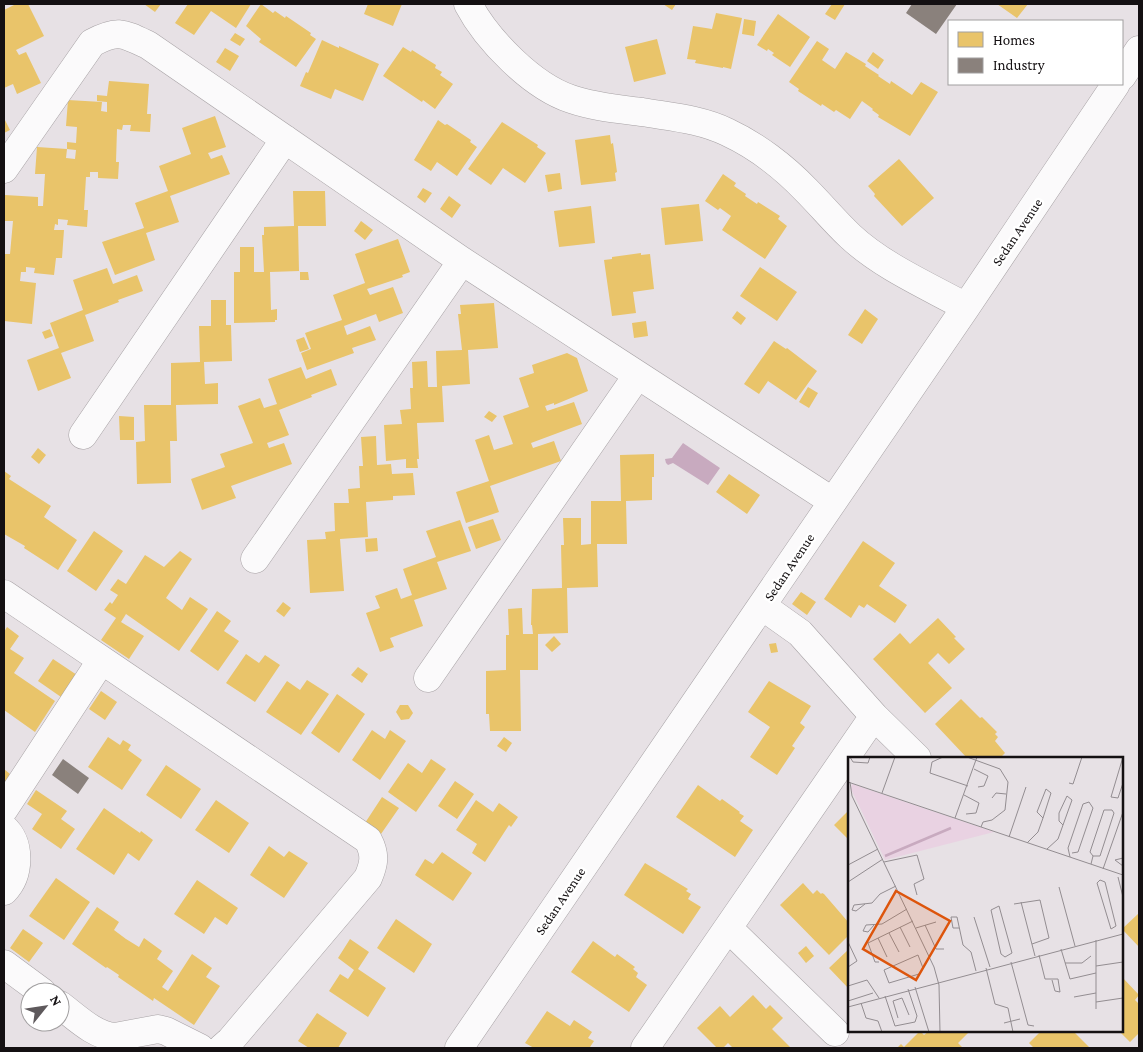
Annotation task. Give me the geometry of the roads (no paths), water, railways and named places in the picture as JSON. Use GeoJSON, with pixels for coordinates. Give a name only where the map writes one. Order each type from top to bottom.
{"type":"FeatureCollection","features":[{"type":"Feature","properties":{"kind":"street"},"geometry":{"type":"LineString","coordinates":[[468,4],[476,19],[506,55],[525,72],[546,86],[570,99],[594,105],[693,120],[727,132],[756,149],[776,164],[804,188],[851,237],[880,259],[966,307]]}},
{"type":"Feature","properties":{"kind":"street"},"geometry":{"type":"LineString","coordinates":[[4,169],[92,43],[107,34],[126,35],[148,45],[462,261],[832,501]]}},
{"type":"Feature","properties":{"kind":"street"},"geometry":{"type":"LineString","coordinates":[[1123,74],[1139,50]]}},
{"type":"Feature","properties":{"kind":"street","name":"Sedan Avenue"},"geometry":{"type":"LineString","coordinates":[[459,1048],[966,307],[1115,85]]}},
{"type":"Feature","properties":{"kind":"street"},"geometry":{"type":"LineString","coordinates":[[83,435],[285,139]]}},
{"type":"Feature","properties":{"kind":"street"},"geometry":{"type":"LineString","coordinates":[[255,558],[462,261]]}},
{"type":"Feature","properties":{"kind":"street"},"geometry":{"type":"LineString","coordinates":[[428,678],[637,376]]}},
{"type":"Feature","properties":{"kind":"street"},"geometry":{"type":"LineString","coordinates":[[4,594],[368,840],[373,849],[374,858],[368,878],[230,1042],[222,1048]]}},
{"type":"Feature","properties":{"kind":"street"},"geometry":{"type":"LineString","coordinates":[[762,606],[800,633],[874,716],[916,757]]}},
{"type":"Feature","properties":{"kind":"street"},"geometry":{"type":"LineString","coordinates":[[4,809],[101,661]]}},
{"type":"Feature","properties":{"kind":"street"},"geometry":{"type":"LineString","coordinates":[[645,1048],[874,716]]}},
{"type":"Feature","properties":{"kind":"street"},"geometry":{"type":"LineString","coordinates":[[4,828],[14,844],[17,859],[14,874],[4,891]]}},
{"type":"Feature","properties":{"kind":"street"},"geometry":{"type":"LineString","coordinates":[[728,928],[835,1032]]}},
{"type":"Feature","properties":{"kind":"street"},"geometry":{"type":"LineString","coordinates":[[4,964],[28,982]]}},
{"type":"Feature","properties":{"kind":"street"},"geometry":{"type":"LineString","coordinates":[[70,1012],[88,1026],[108,1037],[115,1038],[158,1029],[166,1030],[200,1048]]}}]}
